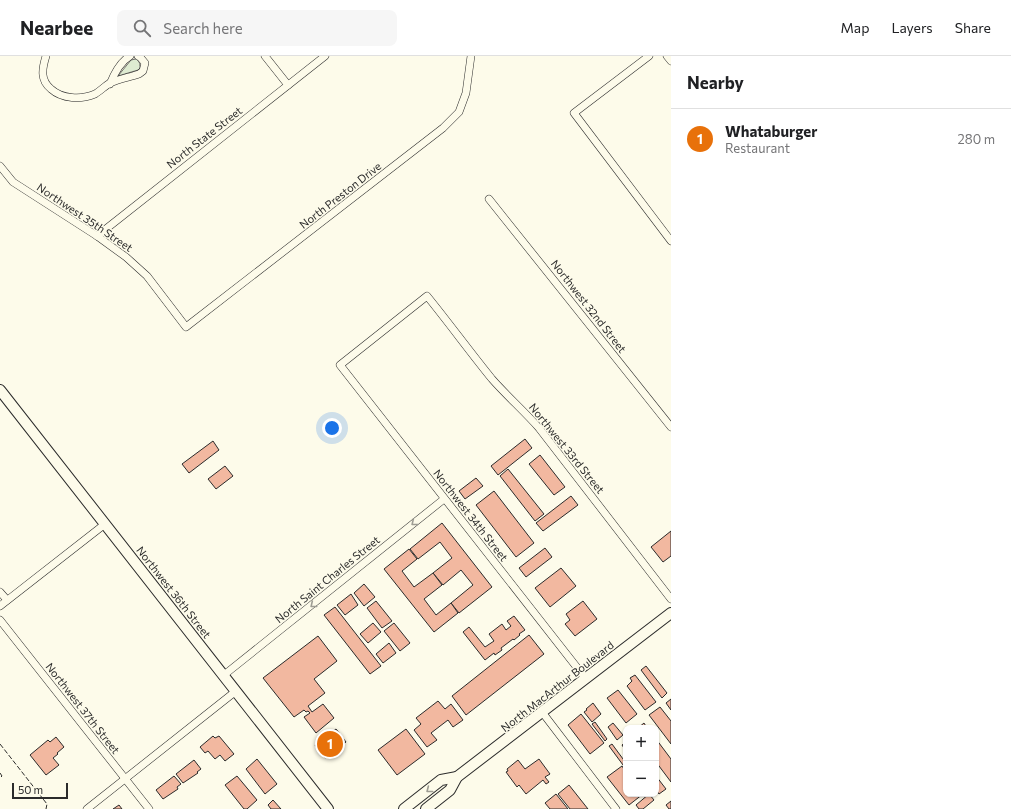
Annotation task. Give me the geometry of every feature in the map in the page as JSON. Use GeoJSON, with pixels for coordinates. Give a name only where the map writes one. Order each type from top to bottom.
{"type":"FeatureCollection","features":[{"type":"Feature","properties":{"kind":"main road","name":"Northwest 36th Street"},"geometry":{"type":"LineString","coordinates":[[0,390],[328,809]]}},
{"type":"Feature","properties":{"kind":"main road","name":"North MacArthur Boulevard"},"geometry":{"type":"LineString","coordinates":[[426,809],[450,790],[457,777],[671,613]]}},
{"type":"Feature","properties":{"kind":"main road","name":"North MacArthur Boulevard"},"geometry":{"type":"LineString","coordinates":[[404,809],[441,780],[457,777]]}},
{"type":"Feature","properties":{"kind":"street"},"geometry":{"type":"LineString","coordinates":[[46,56],[42,75],[45,84],[55,93],[80,98],[95,94],[110,84],[139,74],[143,71],[145,63],[138,56]]}},
{"type":"Feature","properties":{"kind":"street"},"geometry":{"type":"LineString","coordinates":[[110,84],[114,73],[130,56]]}},
{"type":"Feature","properties":{"kind":"street"},"geometry":{"type":"LineString","coordinates":[[265,56],[288,85]]}},
{"type":"Feature","properties":{"kind":"street","name":"North State Street"},"geometry":{"type":"LineString","coordinates":[[97,236],[325,56]]}},
{"type":"Feature","properties":{"kind":"street","name":"North Preston Drive"},"geometry":{"type":"LineString","coordinates":[[186,327],[443,128],[459,112],[466,93],[471,56]]}},
{"type":"Feature","properties":{"kind":"street"},"geometry":{"type":"LineString","coordinates":[[649,56],[574,114],[671,241]]}},
{"type":"Feature","properties":{"kind":"street"},"geometry":{"type":"LineString","coordinates":[[667,56],[671,61]]}},
{"type":"Feature","properties":{"kind":"street","name":"Northwest 35th Street"},"geometry":{"type":"LineString","coordinates":[[0,166],[12,182],[97,236],[126,257],[147,276],[186,327]]}},
{"type":"Feature","properties":{"kind":"street","name":"Northwest 32nd Street"},"geometry":{"type":"LineString","coordinates":[[489,198],[671,427]]}},
{"type":"Feature","properties":{"kind":"street","name":"Northwest 33rd Street"},"geometry":{"type":"LineString","coordinates":[[340,365],[427,296],[492,379],[539,428],[671,599]]}},
{"type":"Feature","properties":{"kind":"street","name":"Northwest 34th Street"},"geometry":{"type":"LineString","coordinates":[[340,365],[586,678]]}},
{"type":"Feature","properties":{"kind":"street","name":"North Saint Charles Street"},"geometry":{"type":"LineString","coordinates":[[224,675],[444,499]]}},
{"type":"Feature","properties":{"kind":"street"},"geometry":{"type":"LineString","coordinates":[[0,606],[105,524]]}},
{"type":"Feature","properties":{"kind":"street"},"geometry":{"type":"LineString","coordinates":[[0,592],[7,600]]}},
{"type":"Feature","properties":{"kind":"street","name":"Northwest 37th Street"},"geometry":{"type":"LineString","coordinates":[[0,620],[149,809]]}},
{"type":"Feature","properties":{"kind":"street"},"geometry":{"type":"LineString","coordinates":[[87,809],[236,691]]}},
{"type":"Feature","properties":{"kind":"street"},"geometry":{"type":"LineString","coordinates":[[542,712],[616,809]]}},
{"type":"Feature","properties":{"kind":"green space"},"geometry":{"type":"Polygon","coordinates":[[[136,59],[139,61],[140,65],[138,70],[118,76],[131,60],[136,59]]]}},
{"type":"Feature","properties":{"kind":"building"},"geometry":{"type":"Polygon","coordinates":[[[525,439],[532,448],[498,475],[491,466],[525,439]]]}},
{"type":"Feature","properties":{"kind":"building"},"geometry":{"type":"Polygon","coordinates":[[[213,441],[219,450],[189,473],[182,464],[213,441]]]}},
{"type":"Feature","properties":{"kind":"building"},"geometry":{"type":"Polygon","coordinates":[[[540,455],[565,487],[554,495],[529,464],[540,455]]]}},
{"type":"Feature","properties":{"kind":"building"},"geometry":{"type":"Polygon","coordinates":[[[225,466],[233,476],[216,489],[208,479],[225,466]]]}},
{"type":"Feature","properties":{"kind":"building"},"geometry":{"type":"Polygon","coordinates":[[[508,469],[544,514],[535,521],[500,476],[508,469]]]}},
{"type":"Feature","properties":{"kind":"building"},"geometry":{"type":"Polygon","coordinates":[[[476,478],[483,486],[465,499],[459,491],[476,478]]]}},
{"type":"Feature","properties":{"kind":"building"},"geometry":{"type":"Polygon","coordinates":[[[494,491],[534,543],[516,557],[476,505],[494,491]]]}},
{"type":"Feature","properties":{"kind":"building"},"geometry":{"type":"Polygon","coordinates":[[[571,496],[578,505],[543,531],[536,523],[571,496]]]}},
{"type":"Feature","properties":{"kind":"building"},"geometry":{"type":"Polygon","coordinates":[[[442,523],[492,587],[459,613],[451,603],[473,585],[461,570],[443,585],[433,573],[452,558],[440,542],[418,559],[410,549],[442,523]]]}},
{"type":"Feature","properties":{"kind":"building"},"geometry":{"type":"Polygon","coordinates":[[[671,531],[671,556],[663,562],[651,547],[671,531]]]}},
{"type":"Feature","properties":{"kind":"building"},"geometry":{"type":"Polygon","coordinates":[[[545,548],[552,557],[526,577],[519,568],[545,548]]]}},
{"type":"Feature","properties":{"kind":"building"},"geometry":{"type":"Polygon","coordinates":[[[409,549],[417,559],[402,571],[414,587],[433,573],[442,585],[424,599],[436,615],[451,603],[458,613],[434,632],[384,569],[409,549]]]}},
{"type":"Feature","properties":{"kind":"building"},"geometry":{"type":"Polygon","coordinates":[[[561,568],[576,586],[550,607],[535,588],[561,568]]]}},
{"type":"Feature","properties":{"kind":"building"},"geometry":{"type":"Polygon","coordinates":[[[364,584],[375,597],[364,606],[354,593],[364,584]]]}},
{"type":"Feature","properties":{"kind":"building"},"geometry":{"type":"Polygon","coordinates":[[[351,594],[358,605],[345,615],[337,605],[351,594]]]}},
{"type":"Feature","properties":{"kind":"building"},"geometry":{"type":"Polygon","coordinates":[[[376,601],[392,621],[382,628],[367,608],[376,601]]]}},
{"type":"Feature","properties":{"kind":"building"},"geometry":{"type":"Polygon","coordinates":[[[583,601],[597,619],[575,636],[565,624],[570,620],[566,614],[583,601]]]}},
{"type":"Feature","properties":{"kind":"building"},"geometry":{"type":"Polygon","coordinates":[[[335,607],[381,666],[370,674],[324,615],[335,607]]]}},
{"type":"Feature","properties":{"kind":"building"},"geometry":{"type":"Polygon","coordinates":[[[514,616],[525,630],[514,640],[513,639],[501,648],[502,650],[495,655],[494,653],[485,660],[463,632],[469,627],[485,647],[494,641],[489,634],[502,624],[506,630],[511,626],[507,621],[514,616]]]}},
{"type":"Feature","properties":{"kind":"building"},"geometry":{"type":"Polygon","coordinates":[[[373,623],[381,632],[368,643],[360,634],[373,623]]]}},
{"type":"Feature","properties":{"kind":"building"},"geometry":{"type":"Polygon","coordinates":[[[394,623],[410,643],[400,651],[384,631],[394,623]]]}},
{"type":"Feature","properties":{"kind":"building"},"geometry":{"type":"Polygon","coordinates":[[[529,635],[544,654],[466,715],[452,696],[529,635]]]}},
{"type":"Feature","properties":{"kind":"building"},"geometry":{"type":"Polygon","coordinates":[[[318,636],[337,661],[314,679],[325,693],[308,706],[312,712],[323,704],[334,718],[316,733],[304,717],[310,713],[304,710],[294,717],[263,678],[318,636]]]}},
{"type":"Feature","properties":{"kind":"building"},"geometry":{"type":"Polygon","coordinates":[[[389,643],[396,653],[383,663],[376,654],[389,643]]]}},
{"type":"Feature","properties":{"kind":"building"},"geometry":{"type":"Polygon","coordinates":[[[646,666],[667,693],[662,698],[641,670],[646,666]]]}},
{"type":"Feature","properties":{"kind":"building"},"geometry":{"type":"Polygon","coordinates":[[[635,675],[656,702],[645,710],[627,686],[632,681],[630,678],[635,675]]]}},
{"type":"Feature","properties":{"kind":"building"},"geometry":{"type":"Polygon","coordinates":[[[618,690],[637,714],[626,723],[607,698],[618,690]]]}},
{"type":"Feature","properties":{"kind":"building"},"geometry":{"type":"Polygon","coordinates":[[[671,699],[671,710],[666,703],[671,699]]]}},
{"type":"Feature","properties":{"kind":"building"},"geometry":{"type":"Polygon","coordinates":[[[438,701],[445,709],[451,704],[463,720],[453,727],[448,720],[431,733],[437,740],[427,747],[414,730],[421,724],[416,718],[438,701]]]}},
{"type":"Feature","properties":{"kind":"building"},"geometry":{"type":"Polygon","coordinates":[[[593,703],[601,714],[592,722],[584,712],[593,703]]]}},
{"type":"Feature","properties":{"kind":"building"},"geometry":{"type":"Polygon","coordinates":[[[660,707],[671,721],[671,744],[659,728],[659,725],[657,725],[649,715],[660,707]]]}},
{"type":"Feature","properties":{"kind":"building"},"geometry":{"type":"Polygon","coordinates":[[[581,714],[604,743],[590,754],[568,725],[581,714]]]}},
{"type":"Feature","properties":{"kind":"building"},"geometry":{"type":"Polygon","coordinates":[[[595,722],[607,739],[605,741],[592,724],[595,722]]]}},
{"type":"Feature","properties":{"kind":"building"},"geometry":{"type":"Polygon","coordinates":[[[613,723],[623,735],[617,740],[608,727],[613,723]]]}},
{"type":"Feature","properties":{"kind":"building"},"geometry":{"type":"Polygon","coordinates":[[[336,729],[346,742],[325,758],[315,745],[336,729]]]}},
{"type":"Feature","properties":{"kind":"building"},"geometry":{"type":"Polygon","coordinates":[[[406,729],[425,754],[397,775],[378,750],[406,729]]]}},
{"type":"Feature","properties":{"kind":"building"},"geometry":{"type":"Polygon","coordinates":[[[213,736],[215,738],[219,736],[234,754],[225,761],[220,755],[215,759],[208,751],[205,753],[200,747],[213,736]]]}},
{"type":"Feature","properties":{"kind":"building"},"geometry":{"type":"Polygon","coordinates":[[[56,737],[64,747],[53,758],[59,765],[46,775],[30,755],[48,740],[50,742],[56,737]]]}},
{"type":"Feature","properties":{"kind":"building"},"geometry":{"type":"Polygon","coordinates":[[[659,743],[671,759],[671,782],[659,766],[659,743]]]}},
{"type":"Feature","properties":{"kind":"building"},"geometry":{"type":"Polygon","coordinates":[[[612,744],[623,759],[623,765],[609,746],[612,744]]]}},
{"type":"Feature","properties":{"kind":"building"},"geometry":{"type":"Polygon","coordinates":[[[257,759],[277,784],[265,794],[246,769],[257,759]]]}},
{"type":"Feature","properties":{"kind":"building"},"geometry":{"type":"Polygon","coordinates":[[[539,759],[550,774],[545,777],[549,782],[546,784],[543,780],[526,794],[519,785],[517,787],[506,772],[508,771],[507,769],[518,760],[525,769],[539,759]]]}},
{"type":"Feature","properties":{"kind":"building"},"geometry":{"type":"Polygon","coordinates":[[[194,760],[201,769],[197,772],[198,773],[183,783],[176,774],[194,760]]]}},
{"type":"Feature","properties":{"kind":"building"},"geometry":{"type":"Polygon","coordinates":[[[622,766],[623,797],[639,797],[629,805],[607,777],[622,766]]]}},
{"type":"Feature","properties":{"kind":"building"},"geometry":{"type":"Polygon","coordinates":[[[174,776],[181,784],[177,787],[178,789],[163,799],[156,790],[174,776]]]}},
{"type":"Feature","properties":{"kind":"building"},"geometry":{"type":"Polygon","coordinates":[[[237,776],[257,800],[247,809],[244,809],[225,785],[237,776]]]}},
{"type":"Feature","properties":{"kind":"building"},"geometry":{"type":"Polygon","coordinates":[[[659,780],[666,789],[659,794],[659,780]]]}},
{"type":"Feature","properties":{"kind":"building"},"geometry":{"type":"Polygon","coordinates":[[[569,785],[588,809],[570,809],[558,794],[569,785]]]}},
{"type":"Feature","properties":{"kind":"building"},"geometry":{"type":"Polygon","coordinates":[[[556,794],[568,809],[550,809],[545,803],[556,794]]]}},
{"type":"Feature","properties":{"kind":"building"},"geometry":{"type":"Polygon","coordinates":[[[645,797],[652,797],[654,800],[643,809],[639,809],[636,805],[645,797]]]}},
{"type":"Feature","properties":{"kind":"building"},"geometry":{"type":"Polygon","coordinates":[[[273,800],[281,809],[271,809],[268,805],[273,800]]]}},
{"type":"Feature","properties":{"kind":"building"},"geometry":{"type":"Polygon","coordinates":[[[671,801],[671,809],[669,809],[666,805],[671,801]]]}},
{"type":"Feature","properties":{"kind":"building"},"geometry":{"type":"Polygon","coordinates":[[[119,805],[122,809],[113,809],[119,805]]]}},
{"type":"Feature","properties":{"kind":"fence"},"geometry":{"type":"LineString","coordinates":[[0,744],[47,804],[46,809]]}},
{"type":"Feature","properties":{"kind":"fence"},"geometry":{"type":"LineString","coordinates":[[0,773],[2,776],[0,778]]}},
{"type":"Feature","properties":{"kind":"place","name":"Whataburger"},"geometry":{"type":"Point","coordinates":[330,744]}}]}
